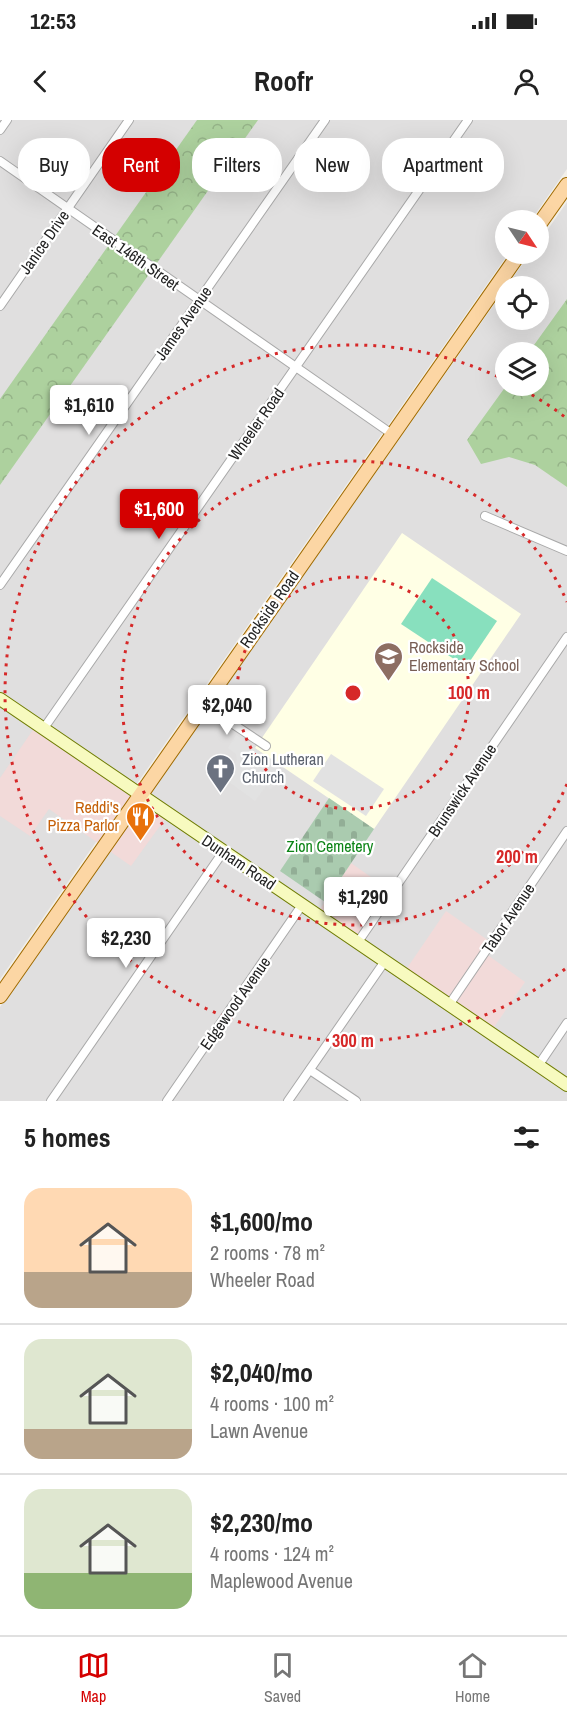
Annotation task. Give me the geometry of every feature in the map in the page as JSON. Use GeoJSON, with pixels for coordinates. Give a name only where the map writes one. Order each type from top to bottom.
{"type":"FeatureCollection","features":[{"type":"Feature","properties":{"kind":"main road"},"geometry":{"type":"LineString","coordinates":[[549,210],[567,185]]}},
{"type":"Feature","properties":{"kind":"main road","name":"Rockside Road"},"geometry":{"type":"LineString","coordinates":[[0,996],[512,264]]}},
{"type":"Feature","properties":{"kind":"street"},"geometry":{"type":"LineString","coordinates":[[0,130],[7,120]]}},
{"type":"Feature","properties":{"kind":"street","name":"Janice Drive"},"geometry":{"type":"LineString","coordinates":[[0,306],[129,120]]}},
{"type":"Feature","properties":{"kind":"street","name":"James Avenue"},"geometry":{"type":"LineString","coordinates":[[0,585],[325,120]]}},
{"type":"Feature","properties":{"kind":"street","name":"Wheeler Road"},"geometry":{"type":"LineString","coordinates":[[44,728],[468,120]]}},
{"type":"Feature","properties":{"kind":"street","name":"East 146th Street"},"geometry":{"type":"LineString","coordinates":[[0,161],[392,434]]}},
{"type":"Feature","properties":{"kind":"street"},"geometry":{"type":"LineString","coordinates":[[485,516],[567,551]]}},
{"type":"Feature","properties":{"kind":"street","name":"Brunswick Avenue"},"geometry":{"type":"LineString","coordinates":[[358,942],[567,637]]}},
{"type":"Feature","properties":{"kind":"street","name":"Dunham Road"},"geometry":{"type":"LineString","coordinates":[[0,699],[567,1086]]}},
{"type":"Feature","properties":{"kind":"street"},"geometry":{"type":"LineString","coordinates":[[203,704],[266,746]]}},
{"type":"Feature","properties":{"kind":"street","name":"Tabor Avenue"},"geometry":{"type":"LineString","coordinates":[[449,1005],[567,831]]}},
{"type":"Feature","properties":{"kind":"street"},"geometry":{"type":"LineString","coordinates":[[51,1101],[223,852]]}},
{"type":"Feature","properties":{"kind":"street","name":"Edgewood Avenue"},"geometry":{"type":"LineString","coordinates":[[167,1101],[302,905]]}},
{"type":"Feature","properties":{"kind":"street"},"geometry":{"type":"LineString","coordinates":[[288,1101],[385,961]]}},
{"type":"Feature","properties":{"kind":"street"},"geometry":{"type":"LineString","coordinates":[[538,1066],[567,1023]]}},
{"type":"Feature","properties":{"kind":"street"},"geometry":{"type":"LineString","coordinates":[[310,1070],[356,1101]]}},
{"type":"Feature","properties":{"kind":"shaded area"},"geometry":{"type":"Polygon","coordinates":[[[0,120],[567,120],[567,169],[538,210],[495,210],[495,264],[501,264],[0,979],[0,120]]]}},
{"type":"Feature","properties":{"kind":"shaded area"},"geometry":{"type":"Polygon","coordinates":[[[567,202],[567,1101],[0,1101],[0,1007],[495,303],[495,330],[549,330],[549,276],[514,276],[523,264],[549,264],[549,228],[567,202]]]}},
{"type":"Feature","properties":{"kind":"shaded area","name":"Rockside Elementary School"},"geometry":{"type":"Polygon","coordinates":[[[402,533],[521,614],[374,829],[255,748],[402,533]]]}},
{"type":"Feature","properties":{"kind":"shaded area"},"geometry":{"type":"Polygon","coordinates":[[[37,724],[170,812],[131,866],[49,809],[30,836],[0,816],[0,778],[37,724]]]}},
{"type":"Feature","properties":{"kind":"shaded area"},"geometry":{"type":"Polygon","coordinates":[[[236,735],[280,766],[272,776],[278,780],[271,789],[266,786],[255,801],[225,779],[237,760],[236,754],[228,748],[236,735]]]}},
{"type":"Feature","properties":{"kind":"shaded area"},"geometry":{"type":"Polygon","coordinates":[[[331,754],[384,789],[366,816],[313,781],[331,754]]]}},
{"type":"Feature","properties":{"kind":"shaded area"},"geometry":{"type":"Polygon","coordinates":[[[351,863],[392,892],[358,942],[316,915],[351,863]]]}},
{"type":"Feature","properties":{"kind":"shaded area"},"geometry":{"type":"Polygon","coordinates":[[[446,911],[492,943],[485,953],[525,982],[490,1033],[403,974],[446,911]]]}},
{"type":"Feature","properties":{"kind":"green space"},"geometry":{"type":"Polygon","coordinates":[[[197,120],[258,120],[245,138],[192,138],[192,192],[207,192],[0,485],[0,399],[146,192],[180,192],[180,144],[197,120]]]}},
{"type":"Feature","properties":{"kind":"green space"},"geometry":{"type":"Polygon","coordinates":[[[567,299],[567,487],[535,465],[509,457],[481,464],[467,440],[499,396],[549,396],[549,342],[536,342],[545,330],[549,330],[549,324],[567,299]]]}},
{"type":"Feature","properties":{"kind":"green space"},"geometry":{"type":"Polygon","coordinates":[[[432,578],[497,621],[466,667],[401,624],[432,578]]]}},
{"type":"Feature","properties":{"kind":"green space","name":"Zion Cemetery"},"geometry":{"type":"Polygon","coordinates":[[[329,798],[374,829],[325,902],[280,871],[329,798]]]}},
{"type":"Feature","properties":{"kind":"place","name":"Rockside Elementary School"},"geometry":{"type":"Point","coordinates":[388,682]}},
{"type":"Feature","properties":{"kind":"place","name":"Zion Lutheran Church"},"geometry":{"type":"Point","coordinates":[221,794]}},
{"type":"Feature","properties":{"kind":"place","name":"Reddi's Pizza Parlor"},"geometry":{"type":"Point","coordinates":[140,842]}}]}
